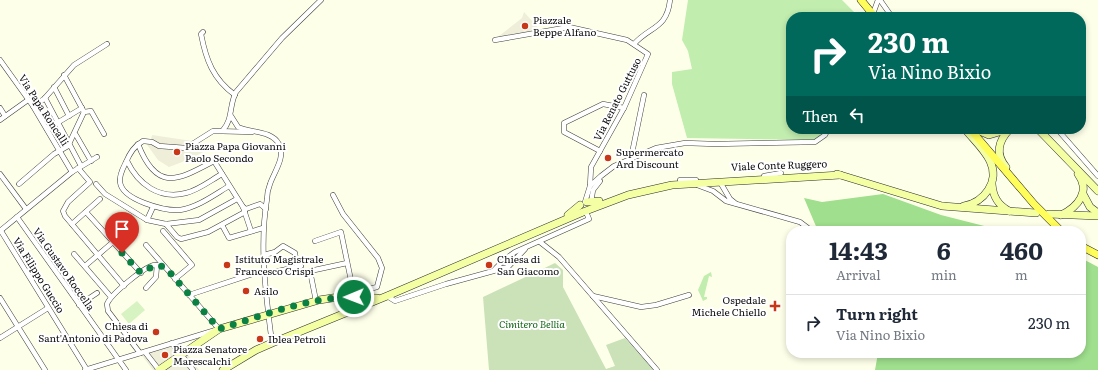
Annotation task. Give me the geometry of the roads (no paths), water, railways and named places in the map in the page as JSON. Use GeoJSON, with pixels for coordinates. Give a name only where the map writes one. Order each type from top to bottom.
{"type":"FeatureCollection","features":[{"type":"Feature","properties":{"kind":"main road"},"geometry":{"type":"LineString","coordinates":[[861,0],[873,12]]}},
{"type":"Feature","properties":{"kind":"main road"},"geometry":{"type":"LineString","coordinates":[[969,134],[991,162],[993,170],[992,184],[994,197],[1004,208],[1010,211]]}},
{"type":"Feature","properties":{"kind":"main road"},"geometry":{"type":"LineString","coordinates":[[974,134],[1034,204],[1058,226]]}},
{"type":"Feature","properties":{"kind":"main road"},"geometry":{"type":"LineString","coordinates":[[987,134],[998,134]]}},
{"type":"Feature","properties":{"kind":"main road"},"geometry":{"type":"LineString","coordinates":[[1006,134],[1000,143],[1001,160],[1058,226]]}},
{"type":"Feature","properties":{"kind":"main road"},"geometry":{"type":"LineString","coordinates":[[1043,134],[1098,191]]}},
{"type":"Feature","properties":{"kind":"main road"},"geometry":{"type":"LineString","coordinates":[[1068,161],[1080,177],[1083,194],[1090,207],[1098,215]]}},
{"type":"Feature","properties":{"kind":"main road","name":"Viale Conte Ruggero"},"geometry":{"type":"LineString","coordinates":[[586,207],[650,184],[680,180],[781,173],[824,172],[840,175]]}},
{"type":"Feature","properties":{"kind":"main road"},"geometry":{"type":"LineString","coordinates":[[840,175],[942,206],[1036,213]]}},
{"type":"Feature","properties":{"kind":"main road","name":"Viale Conte Ruggero"},"geometry":{"type":"LineString","coordinates":[[586,207],[657,187],[719,181],[840,175]]}},
{"type":"Feature","properties":{"kind":"main road"},"geometry":{"type":"LineString","coordinates":[[955,208],[977,203],[985,195],[992,184]]}},
{"type":"Feature","properties":{"kind":"main road"},"geometry":{"type":"LineString","coordinates":[[1061,215],[1079,203],[1083,194]]}},
{"type":"Feature","properties":{"kind":"main road"},"geometry":{"type":"LineString","coordinates":[[223,370],[269,344],[344,312],[385,297],[544,228],[586,207]]}},
{"type":"Feature","properties":{"kind":"main road"},"geometry":{"type":"LineString","coordinates":[[1049,214],[1098,215]]}},
{"type":"Feature","properties":{"kind":"main road"},"geometry":{"type":"LineString","coordinates":[[1086,249],[1098,255]]}},
{"type":"Feature","properties":{"kind":"main road"},"geometry":{"type":"LineString","coordinates":[[159,370],[219,329],[316,301],[352,295],[385,297]]}},
{"type":"Feature","properties":{"kind":"main road"},"geometry":{"type":"LineString","coordinates":[[344,312],[352,302],[352,295]]}},
{"type":"Feature","properties":{"kind":"street"},"geometry":{"type":"LineString","coordinates":[[223,130],[230,121],[235,95],[282,38],[321,0]]}},
{"type":"Feature","properties":{"kind":"street"},"geometry":{"type":"LineString","coordinates":[[634,44],[664,20],[668,13],[670,0]]}},
{"type":"Feature","properties":{"kind":"street"},"geometry":{"type":"LineString","coordinates":[[876,12],[879,0]]}},
{"type":"Feature","properties":{"kind":"street"},"geometry":{"type":"LineString","coordinates":[[879,0],[888,12]]}},
{"type":"Feature","properties":{"kind":"street","name":"Via Renato Guttuso"},"geometry":{"type":"LineString","coordinates":[[495,40],[569,27],[620,38],[647,52],[649,56],[624,108],[590,167],[590,186],[586,207]]}},
{"type":"Feature","properties":{"kind":"street"},"geometry":{"type":"LineString","coordinates":[[203,32],[201,34],[208,63],[214,75],[235,95]]}},
{"type":"Feature","properties":{"kind":"street"},"geometry":{"type":"LineString","coordinates":[[33,106],[45,98],[64,75],[81,60],[107,44]]}},
{"type":"Feature","properties":{"kind":"street","name":"Via Papa Roncalli"},"geometry":{"type":"LineString","coordinates":[[1,62],[33,106],[61,151],[72,172]]}},
{"type":"Feature","properties":{"kind":"street"},"geometry":{"type":"LineString","coordinates":[[64,75],[83,110]]}},
{"type":"Feature","properties":{"kind":"street"},"geometry":{"type":"LineString","coordinates":[[54,87],[69,116]]}},
{"type":"Feature","properties":{"kind":"street"},"geometry":{"type":"LineString","coordinates":[[631,158],[644,95]]}},
{"type":"Feature","properties":{"kind":"street"},"geometry":{"type":"LineString","coordinates":[[45,98],[80,167],[90,182],[68,202],[64,211],[65,216],[124,286]]}},
{"type":"Feature","properties":{"kind":"street"},"geometry":{"type":"LineString","coordinates":[[0,120],[28,100]]}},
{"type":"Feature","properties":{"kind":"street"},"geometry":{"type":"LineString","coordinates":[[600,151],[564,132],[564,123],[603,104],[624,108]]}},
{"type":"Feature","properties":{"kind":"street"},"geometry":{"type":"LineString","coordinates":[[0,108],[5,116]]}},
{"type":"Feature","properties":{"kind":"street"},"geometry":{"type":"LineString","coordinates":[[19,184],[54,154],[68,146],[83,110]]}},
{"type":"Feature","properties":{"kind":"street"},"geometry":{"type":"LineString","coordinates":[[47,128],[83,110],[91,111],[104,134]]}},
{"type":"Feature","properties":{"kind":"street"},"geometry":{"type":"LineString","coordinates":[[231,116],[238,127],[270,136],[275,139],[280,148],[281,158],[269,185],[263,228],[269,344]]}},
{"type":"Feature","properties":{"kind":"street"},"geometry":{"type":"LineString","coordinates":[[229,186],[206,200],[187,208],[164,210],[153,207],[126,193],[121,187],[120,179],[134,147],[146,140],[159,146],[186,148],[210,133],[223,130],[252,132]]}},
{"type":"Feature","properties":{"kind":"street"},"geometry":{"type":"LineString","coordinates":[[590,186],[609,170],[631,158],[656,148],[685,143],[715,144],[815,142],[826,134]]}},
{"type":"Feature","properties":{"kind":"street"},"geometry":{"type":"LineString","coordinates":[[1061,134],[1098,176]]}},
{"type":"Feature","properties":{"kind":"street"},"geometry":{"type":"LineString","coordinates":[[76,135],[91,161]]}},
{"type":"Feature","properties":{"kind":"street"},"geometry":{"type":"LineString","coordinates":[[138,144],[147,164],[158,173],[170,179],[187,175],[214,160],[244,210],[251,231]]}},
{"type":"Feature","properties":{"kind":"street"},"geometry":{"type":"LineString","coordinates":[[1,230],[72,172],[97,157]]}},
{"type":"Feature","properties":{"kind":"street"},"geometry":{"type":"LineString","coordinates":[[127,161],[134,175],[142,183],[163,193],[186,193],[222,174]]}},
{"type":"Feature","properties":{"kind":"street"},"geometry":{"type":"LineString","coordinates":[[494,270],[505,259],[525,248],[589,219],[586,207],[595,186],[609,170]]}},
{"type":"Feature","properties":{"kind":"street"},"geometry":{"type":"LineString","coordinates":[[718,194],[716,189],[719,181],[722,179],[770,176],[781,173]]}},
{"type":"Feature","properties":{"kind":"street"},"geometry":{"type":"LineString","coordinates":[[0,174],[26,209]]}},
{"type":"Feature","properties":{"kind":"street"},"geometry":{"type":"LineString","coordinates":[[680,180],[717,179],[730,199],[740,206]]}},
{"type":"Feature","properties":{"kind":"street"},"geometry":{"type":"LineString","coordinates":[[727,194],[729,186],[735,180]]}},
{"type":"Feature","properties":{"kind":"street"},"geometry":{"type":"LineString","coordinates":[[690,183],[708,188],[726,201],[800,222],[805,226]]}},
{"type":"Feature","properties":{"kind":"street"},"geometry":{"type":"LineString","coordinates":[[96,184],[106,194],[147,220],[166,224],[199,220],[237,198]]}},
{"type":"Feature","properties":{"kind":"street"},"geometry":{"type":"LineString","coordinates":[[315,241],[341,232],[352,295],[377,287],[382,268],[378,258],[343,214],[333,195]]}},
{"type":"Feature","properties":{"kind":"street"},"geometry":{"type":"LineString","coordinates":[[72,224],[100,199]]}},
{"type":"Feature","properties":{"kind":"street"},"geometry":{"type":"LineString","coordinates":[[166,224],[177,237],[181,239],[208,232],[222,225],[244,210],[260,204],[266,209]]}},
{"type":"Feature","properties":{"kind":"street"},"geometry":{"type":"LineString","coordinates":[[147,220],[153,207]]}},
{"type":"Feature","properties":{"kind":"street"},"geometry":{"type":"LineString","coordinates":[[86,212],[141,273]]}},
{"type":"Feature","properties":{"kind":"street","name":"Via Gustavo Roccella"},"geometry":{"type":"LineString","coordinates":[[17,217],[126,370]]}},
{"type":"Feature","properties":{"kind":"street","name":"Via Filippo Guccio"},"geometry":{"type":"LineString","coordinates":[[0,223],[1,230],[86,370]]}},
{"type":"Feature","properties":{"kind":"street"},"geometry":{"type":"LineString","coordinates":[[222,225],[229,238],[263,228]]}},
{"type":"Feature","properties":{"kind":"street"},"geometry":{"type":"LineString","coordinates":[[164,231],[192,265],[175,279]]}},
{"type":"Feature","properties":{"kind":"street"},"geometry":{"type":"LineString","coordinates":[[85,266],[112,242]]}},
{"type":"Feature","properties":{"kind":"street"},"geometry":{"type":"LineString","coordinates":[[540,242],[559,257],[657,370]]}},
{"type":"Feature","properties":{"kind":"street"},"geometry":{"type":"LineString","coordinates":[[86,370],[219,329],[146,246]]}},
{"type":"Feature","properties":{"kind":"street"},"geometry":{"type":"LineString","coordinates":[[264,255],[275,252],[283,246],[294,253],[296,260]]}},
{"type":"Feature","properties":{"kind":"street"},"geometry":{"type":"LineString","coordinates":[[385,297],[395,301],[494,270],[508,268],[525,248]]}},
{"type":"Feature","properties":{"kind":"street"},"geometry":{"type":"LineString","coordinates":[[74,254],[111,298]]}},
{"type":"Feature","properties":{"kind":"street"},"geometry":{"type":"LineString","coordinates":[[316,301],[310,271],[347,263]]}},
{"type":"Feature","properties":{"kind":"street"},"geometry":{"type":"LineString","coordinates":[[159,370],[108,311],[107,304],[111,298],[124,286],[151,266],[157,265],[166,269]]}},
{"type":"Feature","properties":{"kind":"street"},"geometry":{"type":"LineString","coordinates":[[146,288],[156,277],[157,265]]}},
{"type":"Feature","properties":{"kind":"street"},"geometry":{"type":"LineString","coordinates":[[189,295],[265,272],[301,266]]}},
{"type":"Feature","properties":{"kind":"street"},"geometry":{"type":"LineString","coordinates":[[79,305],[97,293]]}},
{"type":"Feature","properties":{"kind":"street"},"geometry":{"type":"LineString","coordinates":[[593,296],[641,307],[656,305],[689,295]]}},
{"type":"Feature","properties":{"kind":"street"},"geometry":{"type":"LineString","coordinates":[[0,298],[45,370]]}},
{"type":"Feature","properties":{"kind":"street"},"geometry":{"type":"LineString","coordinates":[[0,338],[48,308]]}},
{"type":"Feature","properties":{"kind":"street"},"geometry":{"type":"LineString","coordinates":[[172,343],[184,354],[192,370]]}},
{"type":"Feature","properties":{"kind":"street"},"geometry":{"type":"LineString","coordinates":[[104,364],[108,370]]}},
{"type":"Feature","properties":{"kind":"place","name":"Piazzale Beppe Alfano"},"geometry":{"type":"Point","coordinates":[525,26]}},
{"type":"Feature","properties":{"kind":"place","name":"Piazza Papa Giovanni Paolo Secondo"},"geometry":{"type":"Point","coordinates":[177,152]}},
{"type":"Feature","properties":{"kind":"place","name":"Supermercato Ard Discount"},"geometry":{"type":"Point","coordinates":[608,158]}},
{"type":"Feature","properties":{"kind":"place","name":"Istituto Magistrale Francesco Crispi"},"geometry":{"type":"Point","coordinates":[227,265]}},
{"type":"Feature","properties":{"kind":"place","name":"Chiesa di San Giacomo"},"geometry":{"type":"Point","coordinates":[489,265]}},
{"type":"Feature","properties":{"kind":"place","name":"Asilo"},"geometry":{"type":"Point","coordinates":[246,291]}},
{"type":"Feature","properties":{"kind":"place","name":"Ospedale Michele Chiello"},"geometry":{"type":"Point","coordinates":[775,306]}},
{"type":"Feature","properties":{"kind":"place","name":"Chiesa di Sant'Antonio di Padova"},"geometry":{"type":"Point","coordinates":[156,332]}},
{"type":"Feature","properties":{"kind":"place","name":"Iblea Petroli"},"geometry":{"type":"Point","coordinates":[260,339]}},
{"type":"Feature","properties":{"kind":"place","name":"Piazza Senatore Marescalchi"},"geometry":{"type":"Point","coordinates":[165,355]}},
{"type":"Feature","properties":{"kind":"park label","name":"Cimitero Bellia"},"geometry":{"type":"Point","coordinates":[532,324]}}]}
